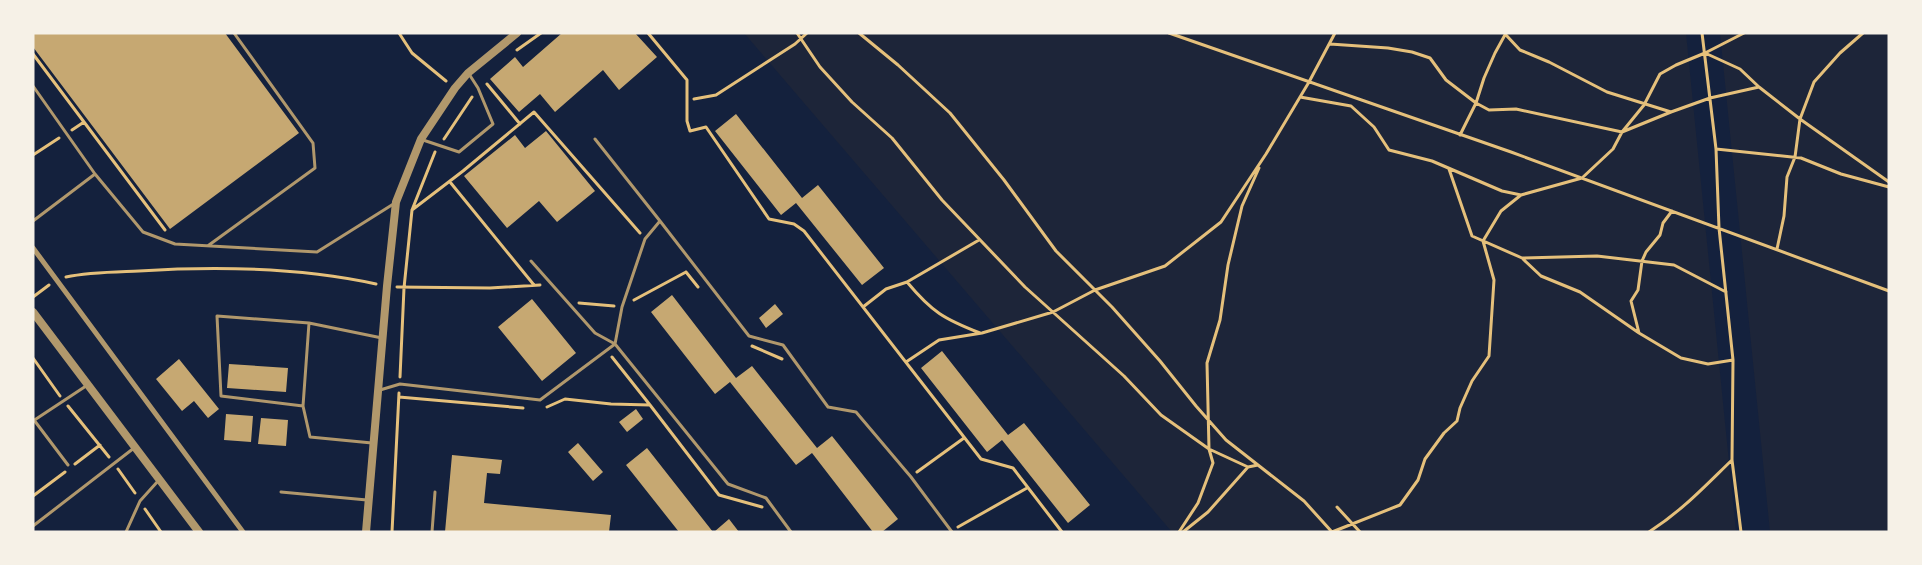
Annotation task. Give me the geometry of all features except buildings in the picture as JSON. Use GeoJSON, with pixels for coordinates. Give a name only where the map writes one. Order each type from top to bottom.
{"type":"FeatureCollection","features":[{"type":"Feature","properties":{"kind":"street"},"geometry":{"type":"LineString","coordinates":[[366,532],[396,202],[421,139],[455,88],[468,73],[517,33]]}},
{"type":"Feature","properties":{"kind":"street"},"geometry":{"type":"LineString","coordinates":[[33,248],[243,532]]}},
{"type":"Feature","properties":{"kind":"street"},"geometry":{"type":"LineString","coordinates":[[33,312],[200,532]]}},
{"type":"Feature","properties":{"kind":"lane"},"geometry":{"type":"LineString","coordinates":[[208,246],[315,168],[313,143],[234,33]]}},
{"type":"Feature","properties":{"kind":"lane"},"geometry":{"type":"LineString","coordinates":[[421,139],[459,152],[493,124],[478,88],[468,73]]}},
{"type":"Feature","properties":{"kind":"lane"},"geometry":{"type":"LineString","coordinates":[[33,86],[95,174],[143,232],[175,244],[317,252],[396,202]]}},
{"type":"Feature","properties":{"kind":"lane"},"geometry":{"type":"LineString","coordinates":[[595,139],[749,336],[783,345],[828,407],[856,412],[911,477],[952,531]]}},
{"type":"Feature","properties":{"kind":"lane"},"geometry":{"type":"LineString","coordinates":[[33,221],[95,174]]}},
{"type":"Feature","properties":{"kind":"lane"},"geometry":{"type":"LineString","coordinates":[[378,390],[400,384],[540,400],[615,344],[622,307],[645,239],[660,221]]}},
{"type":"Feature","properties":{"kind":"lane"},"geometry":{"type":"LineString","coordinates":[[531,261],[595,333],[615,344],[728,484],[766,498],[791,532]]}},
{"type":"Feature","properties":{"kind":"lane"},"geometry":{"type":"LineString","coordinates":[[303,406],[221,396],[218,316],[309,323],[383,339]]}},
{"type":"Feature","properties":{"kind":"lane"},"geometry":{"type":"LineString","coordinates":[[309,323],[303,406],[310,437],[374,443]]}},
{"type":"Feature","properties":{"kind":"lane"},"geometry":{"type":"LineString","coordinates":[[68,465],[33,420],[88,385]]}},
{"type":"Feature","properties":{"kind":"lane"},"geometry":{"type":"LineString","coordinates":[[33,526],[135,447]]}},
{"type":"Feature","properties":{"kind":"lane"},"geometry":{"type":"LineString","coordinates":[[126,532],[140,501],[160,479]]}},
{"type":"Feature","properties":{"kind":"lane"},"geometry":{"type":"LineString","coordinates":[[281,492],[369,500]]}},
{"type":"Feature","properties":{"kind":"lane"},"geometry":{"type":"LineString","coordinates":[[432,532],[435,492]]}},
{"type":"Feature","properties":{"kind":"path"},"geometry":{"type":"LineString","coordinates":[[399,33],[412,53],[455,88]]}},
{"type":"Feature","properties":{"kind":"path"},"geometry":{"type":"LineString","coordinates":[[516,50],[541,33]]}},
{"type":"Feature","properties":{"kind":"path"},"geometry":{"type":"LineString","coordinates":[[648,33],[687,80],[687,122],[690,131],[706,127],[769,219],[794,224],[804,231],[981,459],[1013,468],[1062,532]]}},
{"type":"Feature","properties":{"kind":"path"},"geometry":{"type":"LineString","coordinates":[[797,33],[820,67],[852,102],[892,138],[942,200],[1024,287],[1124,376],[1161,415],[1209,449],[1248,467],[1258,465]]}},
{"type":"Feature","properties":{"kind":"path"},"geometry":{"type":"LineString","coordinates":[[694,99],[716,95],[807,33]]}},
{"type":"Feature","properties":{"kind":"path"},"geometry":{"type":"LineString","coordinates":[[860,33],[950,113],[1004,180],[1056,251],[1160,361],[1226,440],[1304,501],[1332,532],[1400,505],[1418,480],[1425,459],[1444,433],[1457,421],[1472,381],[1488,356],[1494,280],[1483,241],[1501,211],[1521,195],[1582,178],[1613,149],[1622,132],[1644,105],[1660,74],[1744,33]]}},
{"type":"Feature","properties":{"kind":"path"},"geometry":{"type":"LineString","coordinates":[[1169,33],[1582,178],[1889,291]]}},
{"type":"Feature","properties":{"kind":"path"},"geometry":{"type":"LineString","coordinates":[[905,363],[939,340],[982,333],[1053,312],[1095,290],[1166,266],[1221,222],[1310,82],[1335,33]]}},
{"type":"Feature","properties":{"kind":"path"},"geometry":{"type":"LineString","coordinates":[[1702,33],[1716,149],[1719,228],[1733,360],[1732,459],[1741,532]]}},
{"type":"Feature","properties":{"kind":"path"},"geometry":{"type":"LineString","coordinates":[[1778,249],[1784,216],[1787,177],[1795,157],[1800,119],[1814,82],[1840,53],[1863,33]]}},
{"type":"Feature","properties":{"kind":"path"},"geometry":{"type":"LineString","coordinates":[[1460,135],[1506,34],[1520,50],[1549,62],[1607,92],[1671,112]]}},
{"type":"Feature","properties":{"kind":"path"},"geometry":{"type":"LineString","coordinates":[[1330,44],[1388,48],[1430,58],[1446,80],[1489,110],[1516,109],[1622,132],[1710,98],[1759,87]]}},
{"type":"Feature","properties":{"kind":"path"},"geometry":{"type":"LineString","coordinates":[[1705,53],[1740,69],[1800,119],[1889,182]]}},
{"type":"Feature","properties":{"kind":"path"},"geometry":{"type":"LineString","coordinates":[[33,54],[175,244]]}},
{"type":"Feature","properties":{"kind":"path"},"geometry":{"type":"LineString","coordinates":[[442,141],[483,80],[520,124]]}},
{"type":"Feature","properties":{"kind":"path"},"geometry":{"type":"LineString","coordinates":[[1300,98],[1351,106],[1374,127],[1389,150],[1432,161],[1503,191],[1521,195]]}},
{"type":"Feature","properties":{"kind":"path"},"geometry":{"type":"LineString","coordinates":[[412,210],[534,112],[645,239]]}},
{"type":"Feature","properties":{"kind":"path"},"geometry":{"type":"LineString","coordinates":[[1716,149],[1801,158],[1841,174],[1889,187]]}},
{"type":"Feature","properties":{"kind":"path"},"geometry":{"type":"LineString","coordinates":[[392,532],[404,288],[412,210],[436,150]]}},
{"type":"Feature","properties":{"kind":"path"},"geometry":{"type":"LineString","coordinates":[[1181,532],[1198,503],[1213,463],[1209,449],[1207,419],[1207,363],[1220,321],[1228,266],[1242,206],[1263,158]]}},
{"type":"Feature","properties":{"kind":"path"},"geometry":{"type":"LineString","coordinates":[[1449,169],[1472,236],[1522,258],[1541,276],[1580,292],[1639,333],[1681,358],[1708,364],[1733,360]]}},
{"type":"Feature","properties":{"kind":"path"},"geometry":{"type":"LineString","coordinates":[[450,181],[534,285]]}},
{"type":"Feature","properties":{"kind":"path"},"geometry":{"type":"LineString","coordinates":[[1639,333],[1631,301],[1638,290],[1642,261],[1646,252],[1660,235],[1663,223],[1672,211]]}},
{"type":"Feature","properties":{"kind":"path"},"geometry":{"type":"LineString","coordinates":[[863,307],[886,289],[907,282],[979,240]]}},
{"type":"Feature","properties":{"kind":"path"},"geometry":{"type":"LineString","coordinates":[[1522,258],[1597,256],[1674,265],[1726,292]]}},
{"type":"Feature","properties":{"kind":"path"},"geometry":{"type":"LineString","coordinates":[[569,302],[622,307],[696,267]]}},
{"type":"Feature","properties":{"kind":"path"},"geometry":{"type":"LineString","coordinates":[[33,297],[56,280],[74,275],[175,269],[287,270],[336,275],[404,288],[490,288],[551,284]]}},
{"type":"Feature","properties":{"kind":"path"},"geometry":{"type":"LineString","coordinates":[[907,282],[926,304],[949,321],[982,333]]}},
{"type":"Feature","properties":{"kind":"path"},"geometry":{"type":"LineString","coordinates":[[606,350],[719,495],[763,508]]}},
{"type":"Feature","properties":{"kind":"path"},"geometry":{"type":"LineString","coordinates":[[33,358],[64,400]]}},
{"type":"Feature","properties":{"kind":"path"},"geometry":{"type":"LineString","coordinates":[[399,397],[528,409]]}},
{"type":"Feature","properties":{"kind":"path"},"geometry":{"type":"LineString","coordinates":[[540,410],[565,399],[650,405]]}},
{"type":"Feature","properties":{"kind":"path"},"geometry":{"type":"LineString","coordinates":[[911,477],[964,438]]}},
{"type":"Feature","properties":{"kind":"path"},"geometry":{"type":"LineString","coordinates":[[1649,532],[1671,518],[1702,491],[1732,459]]}},
{"type":"Feature","properties":{"kind":"path"},"geometry":{"type":"LineString","coordinates":[[1181,532],[1208,512],[1248,467]]}},
{"type":"Feature","properties":{"kind":"path"},"geometry":{"type":"LineString","coordinates":[[952,531],[1027,488]]}},
{"type":"Feature","properties":{"kind":"path"},"geometry":{"type":"LineString","coordinates":[[1337,507],[1360,532]]}},
{"type":"Feature","properties":{"kind":"shaded area"},"geometry":{"type":"Polygon","coordinates":[[[744,33],[1686,33],[1736,532],[1172,532],[744,33]]]}},
{"type":"Feature","properties":{"kind":"shaded area"},"geometry":{"type":"Polygon","coordinates":[[[1720,33],[1889,33],[1889,532],[1770,532],[1720,33]]]}}]}
